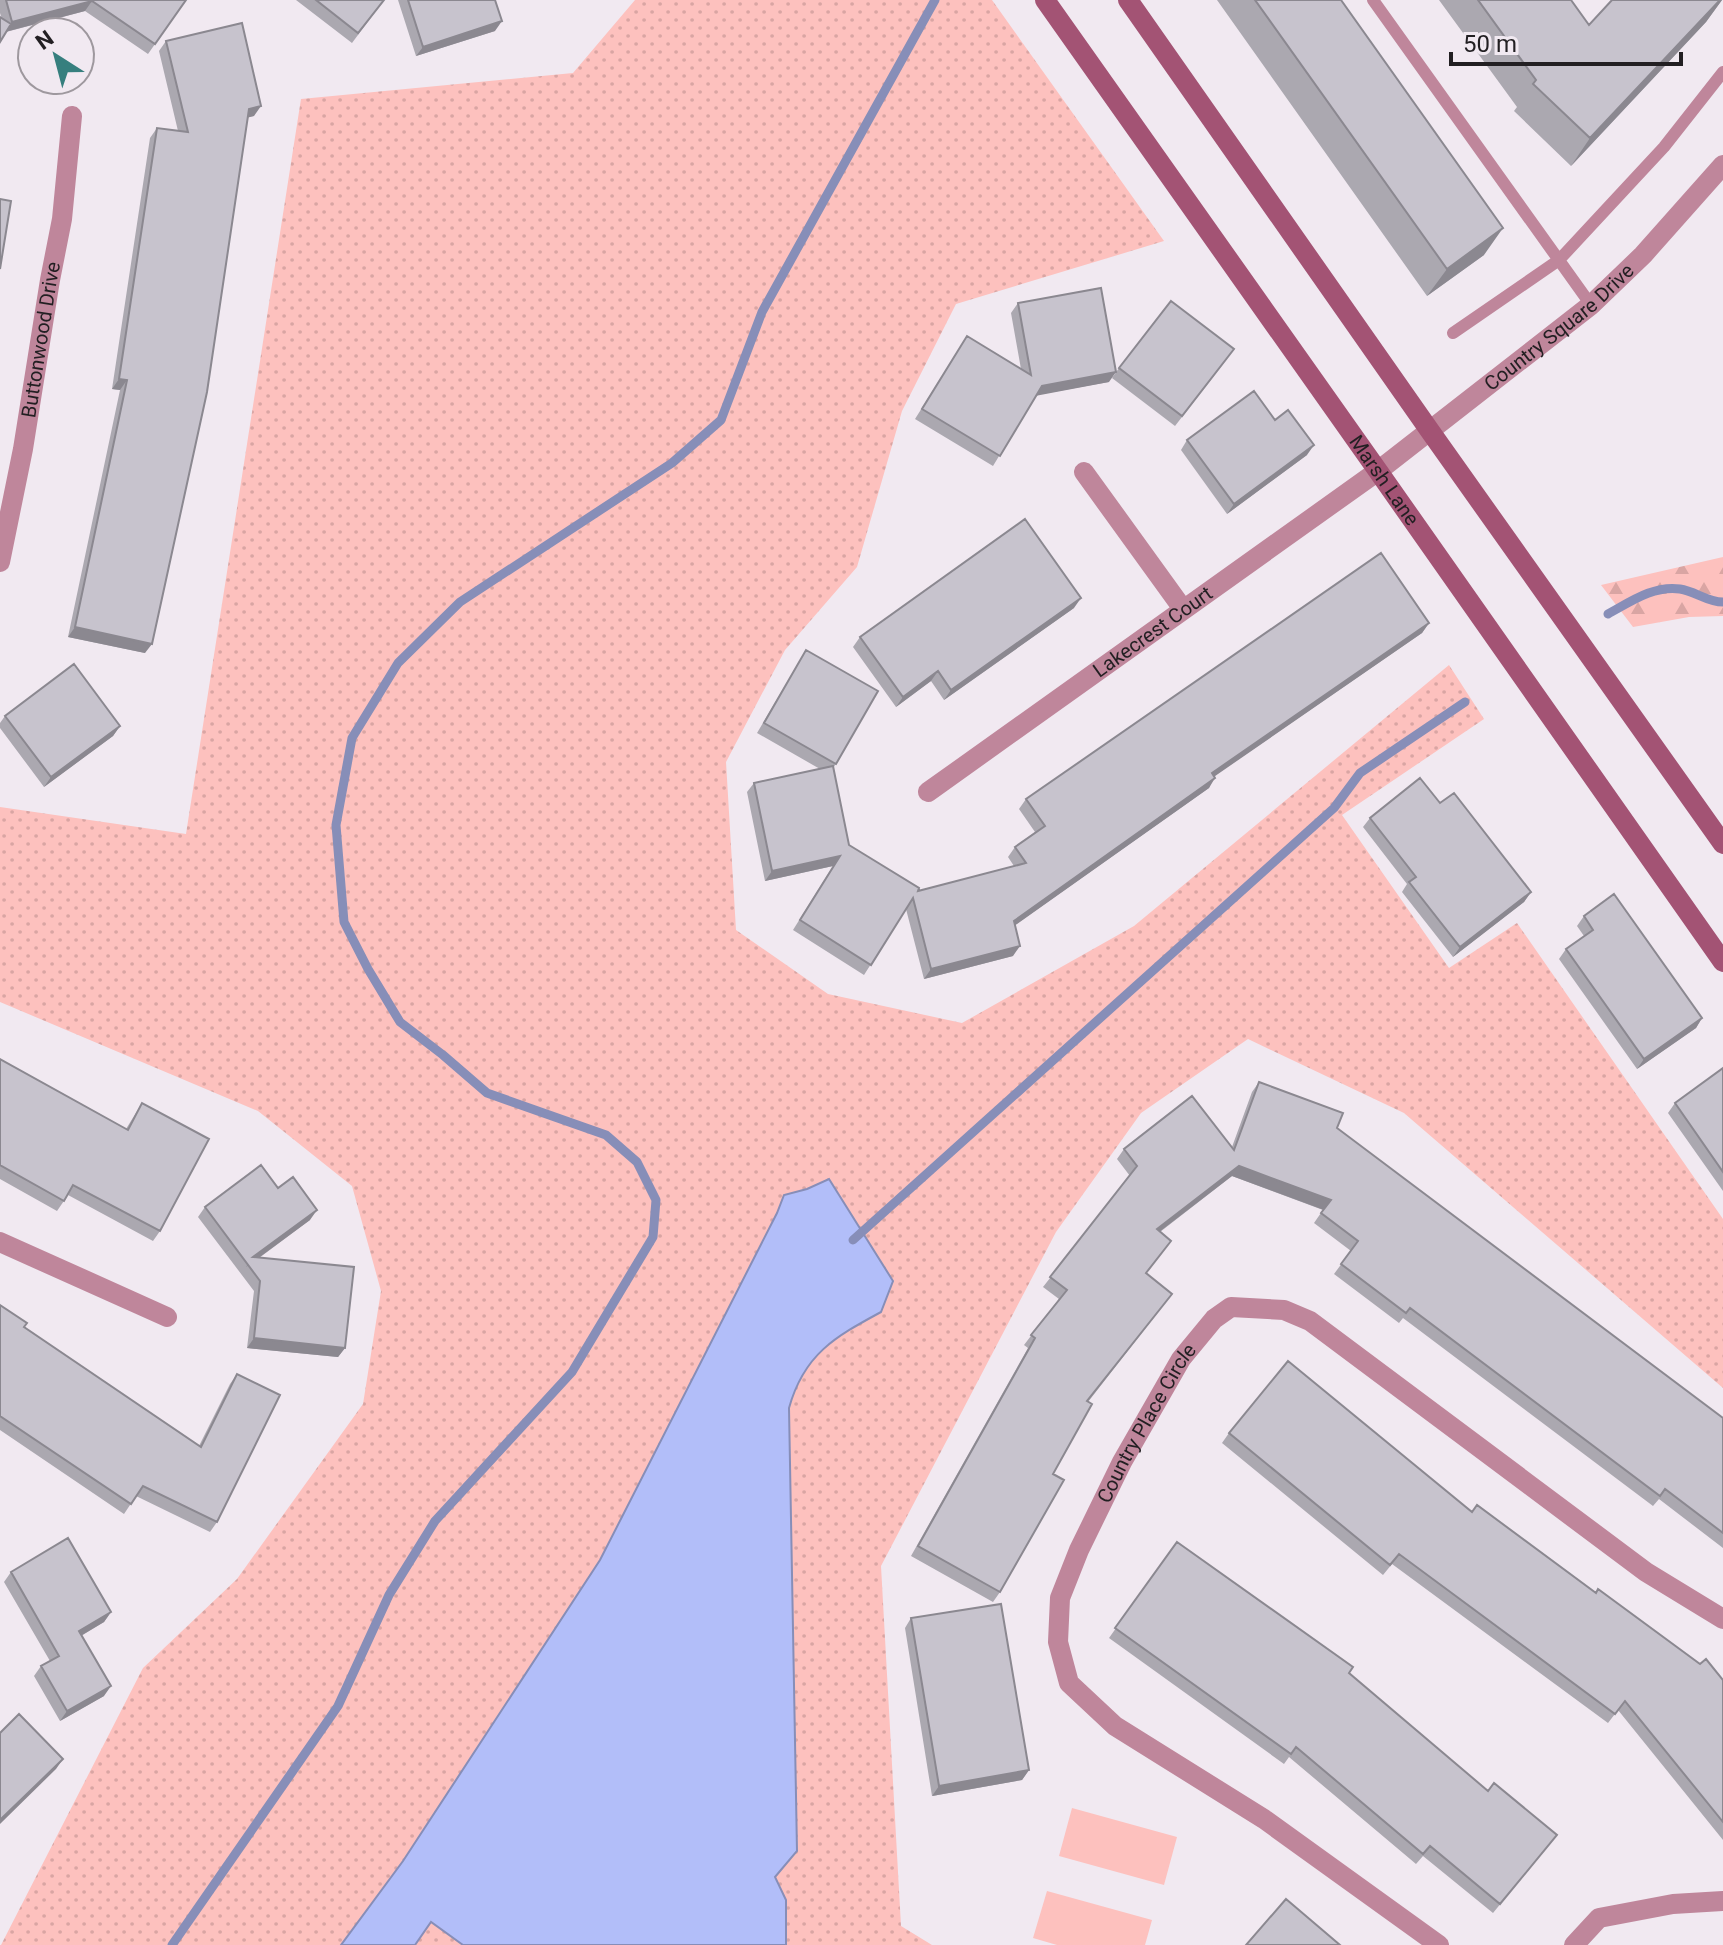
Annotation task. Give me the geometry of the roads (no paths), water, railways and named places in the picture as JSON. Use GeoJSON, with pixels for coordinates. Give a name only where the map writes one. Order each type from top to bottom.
{"type":"FeatureCollection","features":[{"type":"Feature","properties":{"kind":"main road","name":"Marsh Lane"},"geometry":{"type":"LineString","coordinates":[[1045,0],[1723,962]]}},
{"type":"Feature","properties":{"kind":"main road"},"geometry":{"type":"LineString","coordinates":[[1129,1],[1723,844]]}},
{"type":"Feature","properties":{"kind":"street","name":"Buttonwood Drive"},"geometry":{"type":"LineString","coordinates":[[0,562],[23,449],[62,219],[72,116]]}},
{"type":"Feature","properties":{"kind":"street","name":"Country Square Drive"},"geometry":{"type":"LineString","coordinates":[[1378,471],[1591,305],[1643,255],[1723,165]]}},
{"type":"Feature","properties":{"kind":"street","name":"Lakecrest Court"},"geometry":{"type":"LineString","coordinates":[[928,792],[1378,471]]}},
{"type":"Feature","properties":{"kind":"street"},"geometry":{"type":"LineString","coordinates":[[1084,472],[1183,609]]}},
{"type":"Feature","properties":{"kind":"street"},"geometry":{"type":"LineString","coordinates":[[0,1242],[167,1317]]}},
{"type":"Feature","properties":{"kind":"street","name":"Country Place Circle"},"geometry":{"type":"LineString","coordinates":[[1439,1945],[1264,1819],[1115,1726],[1069,1683],[1058,1642],[1060,1598],[1079,1550],[1122,1462],[1181,1359],[1214,1319],[1231,1307],[1284,1310],[1310,1321],[1646,1572],[1723,1619]]}},
{"type":"Feature","properties":{"kind":"street"},"geometry":{"type":"LineString","coordinates":[[1574,1945],[1599,1918],[1673,1904],[1723,1901]]}},
{"type":"Feature","properties":{"kind":"lane"},"geometry":{"type":"LineString","coordinates":[[1373,0],[1591,305]]}},
{"type":"Feature","properties":{"kind":"lane"},"geometry":{"type":"LineString","coordinates":[[1453,333],[1559,260],[1664,147],[1723,72]]}},
{"type":"Feature","properties":{"kind":"water"},"geometry":{"type":"Polygon","coordinates":[[[829,1179],[893,1281],[881,1312],[836,1339],[813,1360],[795,1389],[789,1408],[797,1851],[775,1877],[786,1900],[786,1945],[463,1945],[431,1922],[415,1945],[341,1945],[403,1861],[600,1560],[784,1195],[829,1179]]]}},
{"type":"Feature","properties":{"kind":"waterway"},"geometry":{"type":"LineString","coordinates":[[172,1945],[338,1706],[389,1595],[435,1521],[572,1372],[653,1237],[656,1200],[637,1162],[606,1135],[487,1093],[400,1022],[368,969],[344,922],[336,825],[352,738],[398,663],[460,602],[672,463],[721,420],[762,312],[935,0]]}},
{"type":"Feature","properties":{"kind":"waterway"},"geometry":{"type":"LineString","coordinates":[[1608,614],[1642,596],[1670,588],[1723,602]]}},
{"type":"Feature","properties":{"kind":"waterway"},"geometry":{"type":"LineString","coordinates":[[853,1240],[1334,808],[1360,773],[1465,702]]}}]}
